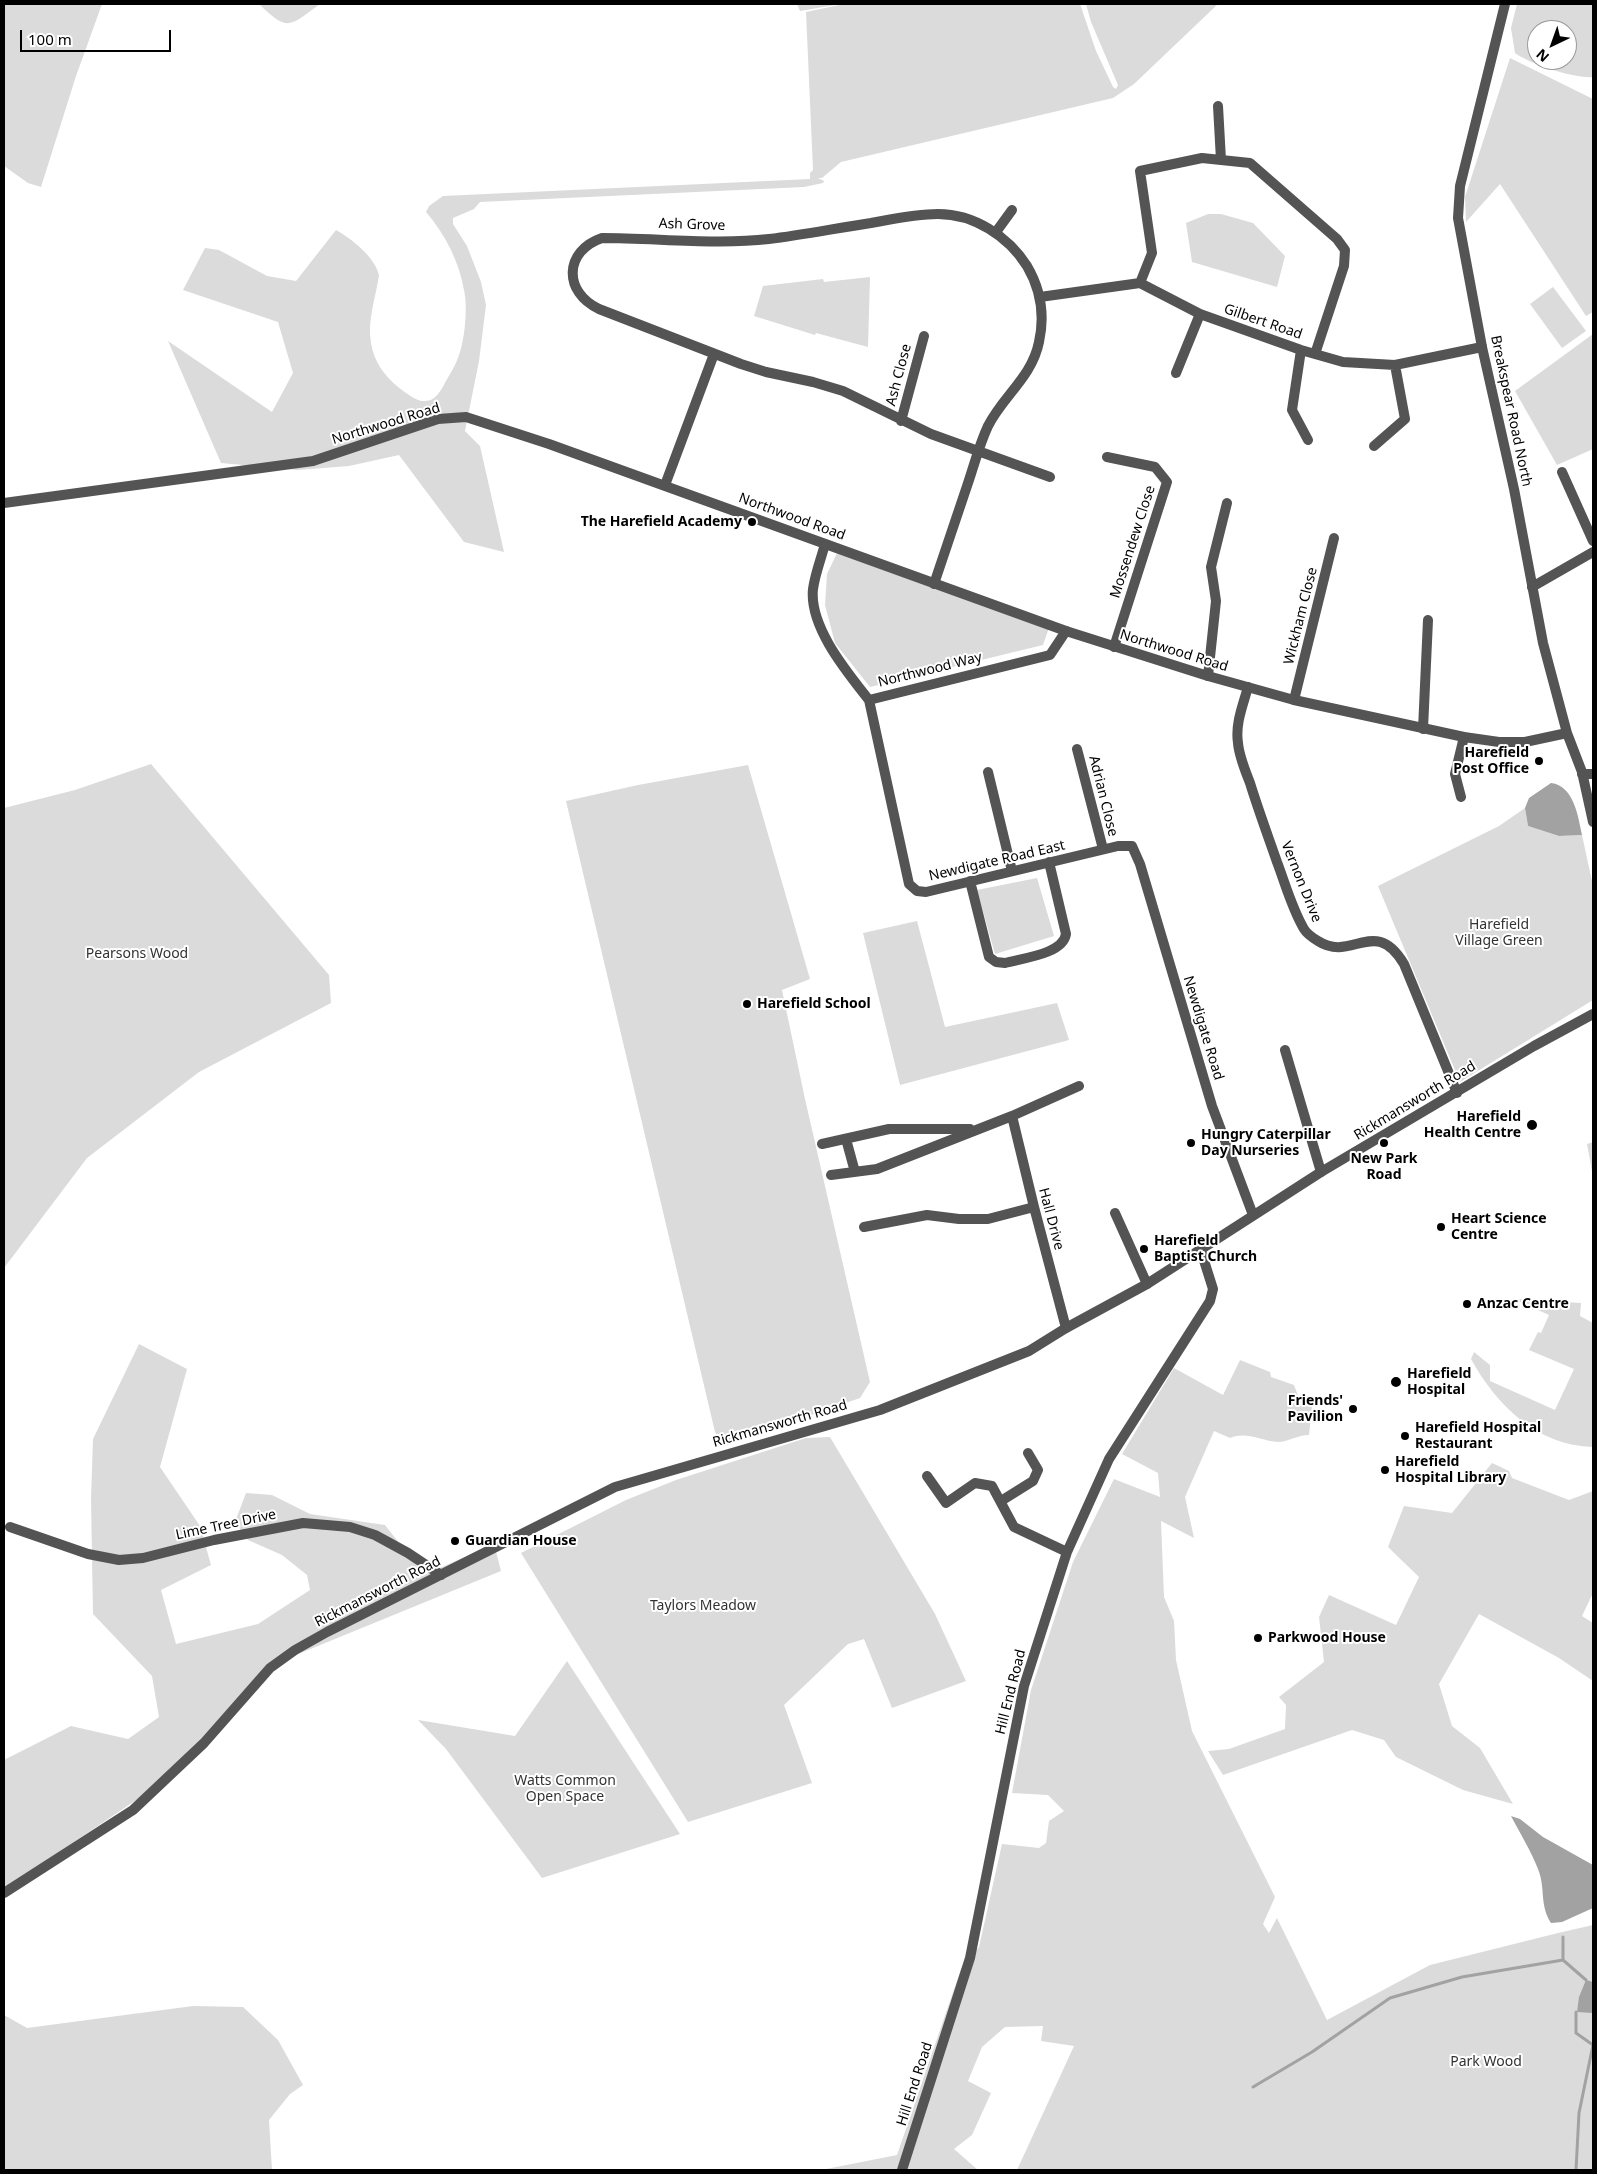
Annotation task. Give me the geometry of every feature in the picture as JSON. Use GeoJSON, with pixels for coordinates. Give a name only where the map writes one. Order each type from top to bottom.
{"type":"FeatureCollection","features":[{"type":"Feature","properties":{"kind":"street","name":"Breakspear Road North"},"geometry":{"type":"LineString","coordinates":[[1505,4],[1460,186],[1458,218],[1482,347],[1514,489],[1543,643],[1567,733],[1582,774],[1593,822]]}},
{"type":"Feature","properties":{"kind":"street"},"geometry":{"type":"LineString","coordinates":[[1218,106],[1221,160]]}},
{"type":"Feature","properties":{"kind":"street"},"geometry":{"type":"LineString","coordinates":[[1040,297],[1140,283],[1152,252],[1140,171],[1202,158],[1250,163],[1338,239],[1345,250],[1344,266],[1315,354]]}},
{"type":"Feature","properties":{"kind":"street"},"geometry":{"type":"LineString","coordinates":[[996,232],[1012,210]]}},
{"type":"Feature","properties":{"kind":"street","name":"Ash Grove"},"geometry":{"type":"LineString","coordinates":[[934,584],[978,452],[995,413],[1032,364],[1037,351],[1042,324],[1040,297],[1035,281],[1018,253],[996,232],[961,218],[939,214],[768,239],[602,238],[591,243],[579,256],[572,272],[572,280],[578,293],[590,305],[714,354],[766,372],[836,388],[902,421],[978,452]]}},
{"type":"Feature","properties":{"kind":"street","name":"Gilbert Road"},"geometry":{"type":"LineString","coordinates":[[1140,283],[1200,314],[1301,350],[1343,362],[1396,365],[1482,347]]}},
{"type":"Feature","properties":{"kind":"street"},"geometry":{"type":"LineString","coordinates":[[1176,373],[1200,314]]}},
{"type":"Feature","properties":{"kind":"street","name":"Ash Close"},"geometry":{"type":"LineString","coordinates":[[902,421],[924,336]]}},
{"type":"Feature","properties":{"kind":"street"},"geometry":{"type":"LineString","coordinates":[[1301,350],[1292,410],[1308,440]]}},
{"type":"Feature","properties":{"kind":"street"},"geometry":{"type":"LineString","coordinates":[[665,485],[714,354]]}},
{"type":"Feature","properties":{"kind":"street"},"geometry":{"type":"LineString","coordinates":[[1374,446],[1405,419],[1396,365]]}},
{"type":"Feature","properties":{"kind":"street","name":"Northwood Road"},"geometry":{"type":"LineString","coordinates":[[4,503],[312,461],[438,420],[466,417],[512,431],[665,485],[1066,631],[1208,676],[1294,700],[1464,737],[1500,742],[1525,742],[1567,733]]}},
{"type":"Feature","properties":{"kind":"street"},"geometry":{"type":"LineString","coordinates":[[978,452],[1050,478]]}},
{"type":"Feature","properties":{"kind":"street","name":"Mossendew Close"},"geometry":{"type":"LineString","coordinates":[[1107,457],[1155,467],[1167,482],[1114,647]]}},
{"type":"Feature","properties":{"kind":"street"},"geometry":{"type":"LineString","coordinates":[[1562,472],[1593,541]]}},
{"type":"Feature","properties":{"kind":"street"},"geometry":{"type":"LineString","coordinates":[[1208,676],[1216,601],[1211,567],[1227,503]]}},
{"type":"Feature","properties":{"kind":"street","name":"Wickham Close"},"geometry":{"type":"LineString","coordinates":[[1294,700],[1334,538]]}},
{"type":"Feature","properties":{"kind":"street","name":"Northwood Way"},"geometry":{"type":"LineString","coordinates":[[825,544],[813,590],[816,612],[829,646],[869,700],[1050,655],[1066,631]]}},
{"type":"Feature","properties":{"kind":"street"},"geometry":{"type":"LineString","coordinates":[[1532,587],[1593,552]]}},
{"type":"Feature","properties":{"kind":"street"},"geometry":{"type":"LineString","coordinates":[[1423,729],[1428,620]]}},
{"type":"Feature","properties":{"kind":"street","name":"Vernon Drive"},"geometry":{"type":"LineString","coordinates":[[1248,687],[1238,724],[1238,748],[1262,819],[1303,928],[1319,942],[1332,947],[1343,948],[1376,941],[1391,946],[1397,952],[1404,964],[1457,1093]]}},
{"type":"Feature","properties":{"kind":"street","name":"Newdigate Road East"},"geometry":{"type":"LineString","coordinates":[[869,700],[910,884],[917,891],[926,892],[1103,849],[1132,846]]}},
{"type":"Feature","properties":{"kind":"street"},"geometry":{"type":"LineString","coordinates":[[1461,797],[1455,774],[1464,737]]}},
{"type":"Feature","properties":{"kind":"street","name":"Adrian Close"},"geometry":{"type":"LineString","coordinates":[[1077,749],[1103,849]]}},
{"type":"Feature","properties":{"kind":"street"},"geometry":{"type":"LineString","coordinates":[[988,772],[1012,871]]}},
{"type":"Feature","properties":{"kind":"street"},"geometry":{"type":"LineString","coordinates":[[1582,774],[1593,774]]}},
{"type":"Feature","properties":{"kind":"street","name":"Newdigate Road"},"geometry":{"type":"LineString","coordinates":[[1132,846],[1140,864],[1212,1106],[1253,1215]]}},
{"type":"Feature","properties":{"kind":"street"},"geometry":{"type":"LineString","coordinates":[[970,881],[989,957],[996,962],[1005,963],[1058,949],[1065,940],[1066,934],[1049,862]]}},
{"type":"Feature","properties":{"kind":"street","name":"Rickmansworth Road"},"geometry":{"type":"LineString","coordinates":[[4,1893],[133,1810],[204,1743],[270,1668],[328,1632],[616,1487],[880,1410],[1029,1351],[1201,1251],[1321,1172],[1534,1046],[1593,1014]]}},
{"type":"Feature","properties":{"kind":"street"},"geometry":{"type":"LineString","coordinates":[[1285,1050],[1321,1172]]}},
{"type":"Feature","properties":{"kind":"street"},"geometry":{"type":"LineString","coordinates":[[831,1175],[877,1168],[1012,1116],[1079,1086]]}},
{"type":"Feature","properties":{"kind":"street","name":"Hall Drive"},"geometry":{"type":"LineString","coordinates":[[1012,1116],[1066,1328]]}},
{"type":"Feature","properties":{"kind":"street"},"geometry":{"type":"LineString","coordinates":[[822,1144],[889,1129],[976,1130]]}},
{"type":"Feature","properties":{"kind":"street"},"geometry":{"type":"LineString","coordinates":[[846,1139],[855,1172]]}},
{"type":"Feature","properties":{"kind":"street"},"geometry":{"type":"LineString","coordinates":[[864,1227],[927,1215],[959,1219],[988,1219],[1034,1207]]}},
{"type":"Feature","properties":{"kind":"street"},"geometry":{"type":"LineString","coordinates":[[1115,1213],[1147,1284]]}},
{"type":"Feature","properties":{"kind":"street","name":"Hill End Road"},"geometry":{"type":"LineString","coordinates":[[902,2170],[970,1958],[1024,1686],[1067,1552],[1109,1458],[1210,1301],[1213,1289],[1201,1251]]}},
{"type":"Feature","properties":{"kind":"street"},"geometry":{"type":"LineString","coordinates":[[1001,1502],[1032,1482],[1038,1470],[1028,1453]]}},
{"type":"Feature","properties":{"kind":"street"},"geometry":{"type":"LineString","coordinates":[[927,1476],[946,1503],[976,1483],[992,1486],[1014,1528],[1067,1552]]}},
{"type":"Feature","properties":{"kind":"street","name":"Lime Tree Drive"},"geometry":{"type":"LineString","coordinates":[[10,1527],[88,1554],[119,1560],[130,1560],[214,1540],[303,1523],[350,1527],[375,1535],[408,1553],[441,1575]]}},
{"type":"Feature","properties":{"kind":"green space"},"geometry":{"type":"Polygon","coordinates":[[[4,4],[102,4],[76,76],[41,187],[28,183],[4,166],[4,4]]]}},
{"type":"Feature","properties":{"kind":"green space"},"geometry":{"type":"Polygon","coordinates":[[[259,4],[320,4],[295,21],[283,23],[259,4]]]}},
{"type":"Feature","properties":{"kind":"green space"},"geometry":{"type":"Polygon","coordinates":[[[797,4],[841,4],[800,11],[797,4]]]}},
{"type":"Feature","properties":{"kind":"green space"},"geometry":{"type":"Polygon","coordinates":[[[844,4],[1080,4],[1096,51],[1113,87],[1116,89],[1118,85],[1091,22],[1086,4],[1218,4],[1134,84],[1113,98],[841,162],[822,178],[818,178],[824,181],[823,183],[804,187],[480,202],[474,209],[453,218],[453,224],[467,246],[481,282],[486,305],[479,361],[465,431],[480,446],[504,552],[464,542],[399,455],[349,466],[298,470],[221,463],[168,341],[272,412],[293,373],[278,322],[183,290],[205,248],[219,250],[267,276],[296,281],[336,230],[356,243],[368,255],[377,268],[379,275],[370,326],[372,350],[377,362],[388,378],[398,387],[418,400],[429,401],[440,391],[458,358],[464,333],[466,305],[462,279],[455,258],[439,229],[426,212],[429,206],[443,196],[810,179],[810,173],[813,170],[806,12],[844,4]]]}},
{"type":"Feature","properties":{"kind":"green space"},"geometry":{"type":"Polygon","coordinates":[[[1517,4],[1593,4],[1593,77],[1575,76],[1555,70],[1577,70],[1577,20],[1527,20],[1527,59],[1515,53],[1511,28],[1517,4]]]}},
{"type":"Feature","properties":{"kind":"green space"},"geometry":{"type":"Polygon","coordinates":[[[1510,58],[1527,66],[1527,70],[1534,70],[1593,99],[1593,312],[1586,316],[1500,184],[1466,222],[1465,197],[1510,58]]]}},
{"type":"Feature","properties":{"kind":"green space"},"geometry":{"type":"Polygon","coordinates":[[[1208,214],[1221,214],[1253,223],[1285,256],[1277,287],[1192,262],[1186,223],[1208,214]]]}},
{"type":"Feature","properties":{"kind":"green space"},"geometry":{"type":"Polygon","coordinates":[[[870,277],[868,347],[816,333],[815,335],[754,316],[763,286],[823,279],[824,282],[870,277]]]}},
{"type":"Feature","properties":{"kind":"green space"},"geometry":{"type":"Polygon","coordinates":[[[1553,287],[1586,331],[1562,348],[1530,304],[1553,287]]]}},
{"type":"Feature","properties":{"kind":"green space"},"geometry":{"type":"Polygon","coordinates":[[[1593,334],[1593,449],[1557,465],[1515,391],[1593,334]]]}},
{"type":"Feature","properties":{"kind":"green space"},"geometry":{"type":"Polygon","coordinates":[[[838,551],[1049,628],[1043,645],[870,687],[835,643],[825,605],[827,574],[838,551]]]}},
{"type":"Feature","properties":{"kind":"green space","name":"Pearsons Wood"},"geometry":{"type":"Polygon","coordinates":[[[151,764],[329,975],[331,1003],[199,1072],[87,1158],[4,1268],[4,808],[75,790],[151,764]]]}},
{"type":"Feature","properties":{"kind":"green space"},"geometry":{"type":"Polygon","coordinates":[[[748,765],[810,979],[782,990],[870,1382],[860,1398],[724,1446],[715,1432],[566,801],[638,785],[748,765]]]}},
{"type":"Feature","properties":{"kind":"green space","name":"Harefield Village Green"},"geometry":{"type":"Polygon","coordinates":[[[1525,808],[1528,826],[1559,836],[1582,835],[1593,886],[1593,1000],[1460,1082],[1378,886],[1499,826],[1525,808]]]}},
{"type":"Feature","properties":{"kind":"green space"},"geometry":{"type":"Polygon","coordinates":[[[1037,878],[1054,936],[995,954],[977,890],[1037,878]]]}},
{"type":"Feature","properties":{"kind":"green space"},"geometry":{"type":"Polygon","coordinates":[[[917,921],[945,1027],[1057,1003],[1069,1040],[900,1085],[863,933],[917,921]]]}},
{"type":"Feature","properties":{"kind":"green space"},"geometry":{"type":"Polygon","coordinates":[[[1593,1142],[1593,1177],[1587,1144],[1593,1142]]]}},
{"type":"Feature","properties":{"kind":"green space"},"geometry":{"type":"Polygon","coordinates":[[[1519,1299],[1581,1303],[1580,1316],[1593,1323],[1593,1447],[1573,1445],[1554,1439],[1537,1431],[1521,1420],[1493,1392],[1471,1359],[1474,1352],[1490,1365],[1490,1381],[1555,1410],[1574,1369],[1529,1350],[1538,1332],[1541,1333],[1549,1315],[1518,1301],[1519,1299]]]}},
{"type":"Feature","properties":{"kind":"green space"},"geometry":{"type":"Polygon","coordinates":[[[139,1344],[187,1369],[160,1467],[200,1526],[211,1565],[161,1590],[176,1644],[258,1624],[310,1590],[307,1575],[282,1555],[248,1540],[235,1522],[246,1493],[272,1495],[310,1514],[385,1525],[424,1575],[494,1544],[501,1571],[269,1666],[163,1782],[4,1889],[4,1760],[71,1726],[128,1739],[159,1717],[152,1676],[93,1614],[91,1499],[93,1439],[139,1344]]]}},
{"type":"Feature","properties":{"kind":"green space","name":"Park Wood"},"geometry":{"type":"Polygon","coordinates":[[[1240,1360],[1270,1372],[1271,1377],[1294,1385],[1299,1398],[1312,1406],[1309,1435],[1278,1442],[1248,1436],[1230,1438],[1214,1431],[1185,1497],[1194,1538],[1161,1521],[1164,1597],[1174,1621],[1176,1660],[1192,1731],[1275,1897],[1263,1924],[1269,1933],[1277,1918],[1327,2020],[1430,1965],[1593,1925],[1593,2170],[1017,2170],[1074,2046],[1041,2041],[1043,2026],[1005,2027],[982,2047],[968,2081],[991,2093],[972,2135],[954,2149],[978,2170],[821,2170],[897,2155],[961,1969],[979,1947],[1002,1844],[1039,1848],[1046,1843],[1049,1821],[1064,1811],[1048,1795],[1012,1793],[1031,1690],[1073,1562],[1114,1479],[1160,1497],[1158,1473],[1122,1454],[1174,1368],[1223,1395],[1240,1360]]]}},
{"type":"Feature","properties":{"kind":"green space","name":"Taylors Meadow"},"geometry":{"type":"Polygon","coordinates":[[[830,1437],[935,1614],[966,1681],[892,1708],[864,1639],[848,1644],[784,1705],[812,1783],[688,1822],[521,1553],[626,1500],[676,1480],[806,1438],[830,1437]]]}},
{"type":"Feature","properties":{"kind":"green space"},"geometry":{"type":"Polygon","coordinates":[[[1492,1463],[1509,1471],[1512,1478],[1569,1500],[1593,1491],[1593,1593],[1582,1616],[1593,1623],[1593,1681],[1559,1658],[1479,1614],[1439,1684],[1452,1726],[1480,1748],[1513,1804],[1463,1790],[1396,1757],[1384,1740],[1352,1730],[1223,1775],[1208,1751],[1229,1749],[1285,1729],[1286,1705],[1279,1697],[1324,1662],[1319,1617],[1329,1595],[1396,1625],[1419,1577],[1388,1547],[1404,1506],[1452,1513],[1492,1463]]]}},
{"type":"Feature","properties":{"kind":"green space","name":"Watts Common Open Space"},"geometry":{"type":"Polygon","coordinates":[[[567,1661],[680,1834],[542,1878],[446,1749],[418,1720],[515,1736],[567,1661]]]}},
{"type":"Feature","properties":{"kind":"green space"},"geometry":{"type":"Polygon","coordinates":[[[193,2006],[243,2007],[278,2040],[303,2085],[290,2094],[269,2120],[272,2170],[4,2170],[4,2015],[27,2028],[193,2006]]]}},
{"type":"Feature","properties":{"kind":"shaded area"},"geometry":{"type":"Polygon","coordinates":[[[1551,783],[1559,785],[1570,796],[1574,803],[1582,835],[1559,836],[1528,826],[1525,808],[1529,798],[1551,783]]]}},
{"type":"Feature","properties":{"kind":"shaded area"},"geometry":{"type":"Polygon","coordinates":[[[1511,1816],[1520,1819],[1543,1837],[1593,1865],[1593,1908],[1562,1922],[1551,1923],[1545,1909],[1542,1883],[1538,1869],[1511,1816]]]}},
{"type":"Feature","properties":{"kind":"shaded area"},"geometry":{"type":"Polygon","coordinates":[[[1586,1980],[1593,1982],[1593,2013],[1577,2012],[1579,1997],[1586,1980]]]}},
{"type":"Feature","properties":{"kind":"waterway"},"geometry":{"type":"LineString","coordinates":[[1563,1937],[1563,1960],[1586,1980]]}},
{"type":"Feature","properties":{"kind":"waterway"},"geometry":{"type":"LineString","coordinates":[[1253,2087],[1312,2052],[1390,1998],[1462,1977],[1563,1960]]}},
{"type":"Feature","properties":{"kind":"waterway"},"geometry":{"type":"LineString","coordinates":[[1576,2012],[1576,2033],[1593,2045],[1579,2113],[1576,2170]]}},
{"type":"Feature","properties":{"kind":"place","name":"The Harefield Academy"},"geometry":{"type":"Point","coordinates":[752,522]}},
{"type":"Feature","properties":{"kind":"place","name":"Harefield Post Office"},"geometry":{"type":"Point","coordinates":[1539,761]}},
{"type":"Feature","properties":{"kind":"place","name":"Harefield School"},"geometry":{"type":"Point","coordinates":[747,1004]}},
{"type":"Feature","properties":{"kind":"place","name":"Harefield Health Centre"},"geometry":{"type":"Point","coordinates":[1532,1125]}},
{"type":"Feature","properties":{"kind":"place","name":"Hungry Caterpillar Day Nurseries"},"geometry":{"type":"Point","coordinates":[1191,1143]}},
{"type":"Feature","properties":{"kind":"place","name":"New Park Road"},"geometry":{"type":"Point","coordinates":[1384,1143]}},
{"type":"Feature","properties":{"kind":"place","name":"Heart Science Centre"},"geometry":{"type":"Point","coordinates":[1441,1227]}},
{"type":"Feature","properties":{"kind":"place","name":"Harefield Baptist Church"},"geometry":{"type":"Point","coordinates":[1144,1249]}},
{"type":"Feature","properties":{"kind":"place","name":"Anzac Centre"},"geometry":{"type":"Point","coordinates":[1467,1304]}},
{"type":"Feature","properties":{"kind":"place","name":"Harefield Hospital"},"geometry":{"type":"Point","coordinates":[1396,1382]}},
{"type":"Feature","properties":{"kind":"place","name":"Friends' Pavilion"},"geometry":{"type":"Point","coordinates":[1353,1409]}},
{"type":"Feature","properties":{"kind":"place","name":"Harefield Hospital Restaurant"},"geometry":{"type":"Point","coordinates":[1405,1436]}},
{"type":"Feature","properties":{"kind":"place","name":"Harefield Hospital Library"},"geometry":{"type":"Point","coordinates":[1385,1470]}},
{"type":"Feature","properties":{"kind":"place","name":"Guardian House"},"geometry":{"type":"Point","coordinates":[455,1541]}},
{"type":"Feature","properties":{"kind":"place","name":"Parkwood House"},"geometry":{"type":"Point","coordinates":[1258,1638]}}]}
